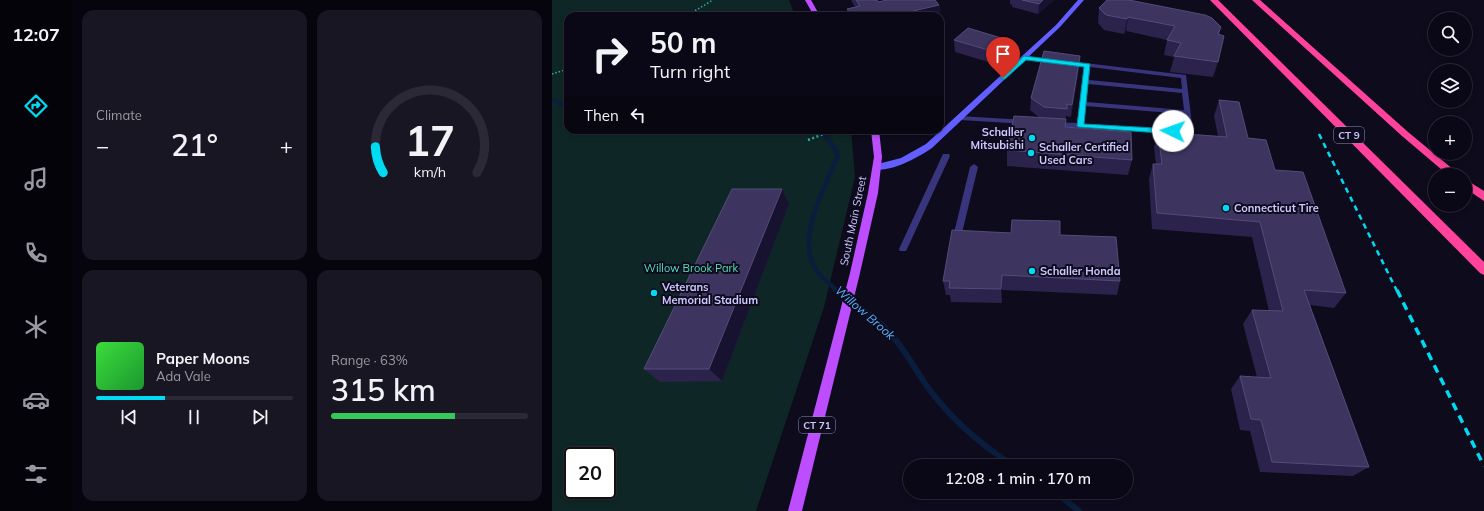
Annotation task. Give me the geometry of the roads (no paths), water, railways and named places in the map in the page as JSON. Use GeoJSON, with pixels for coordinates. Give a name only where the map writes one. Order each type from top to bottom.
{"type":"FeatureCollection","features":[{"type":"Feature","properties":{"kind":"highway","name":"CT 9"},"geometry":{"type":"LineString","coordinates":[[1214,0],[1484,270]]}},
{"type":"Feature","properties":{"kind":"highway"},"geometry":{"type":"LineString","coordinates":[[1256,0],[1405,134],[1446,168]]}},
{"type":"Feature","properties":{"kind":"highway"},"geometry":{"type":"LineString","coordinates":[[1472,188],[1484,197]]}},
{"type":"Feature","properties":{"kind":"main road"},"geometry":{"type":"LineString","coordinates":[[808,0],[815,12]]}},
{"type":"Feature","properties":{"kind":"main road","name":"South Main Street"},"geometry":{"type":"LineString","coordinates":[[795,511],[869,214],[878,167],[878,148],[876,134]]}},
{"type":"Feature","properties":{"kind":"street"},"geometry":{"type":"LineString","coordinates":[[944,132],[1066,18],[1081,0]]}},
{"type":"Feature","properties":{"kind":"street"},"geometry":{"type":"LineString","coordinates":[[878,167],[893,165],[908,160],[919,153],[941,134]]}},
{"type":"Feature","properties":{"kind":"lane"},"geometry":{"type":"LineString","coordinates":[[960,118],[1189,132],[1186,112],[1184,76],[1024,58]]}},
{"type":"Feature","properties":{"kind":"lane"},"geometry":{"type":"LineString","coordinates":[[1080,126],[1087,65]]}},
{"type":"Feature","properties":{"kind":"lane"},"geometry":{"type":"LineString","coordinates":[[1086,82],[1185,91]]}},
{"type":"Feature","properties":{"kind":"lane"},"geometry":{"type":"LineString","coordinates":[[1083,104],[1186,112]]}},
{"type":"Feature","properties":{"kind":"lane"},"geometry":{"type":"LineString","coordinates":[[903,249],[946,156]]}},
{"type":"Feature","properties":{"kind":"lane"},"geometry":{"type":"LineString","coordinates":[[957,237],[974,167]]}},
{"type":"Feature","properties":{"kind":"waterway","name":"Willow Brook"},"geometry":{"type":"LineString","coordinates":[[552,99],[564,106]]}},
{"type":"Feature","properties":{"kind":"waterway","name":"Willow Brook"},"geometry":{"type":"LineString","coordinates":[[823,134],[834,147],[838,155],[815,210],[809,240],[810,254],[816,270],[838,291]]}},
{"type":"Feature","properties":{"kind":"waterway","name":"Willow Brook"},"geometry":{"type":"LineString","coordinates":[[836,290],[870,315],[889,332],[900,345],[938,401],[968,432],[1004,459]]}},
{"type":"Feature","properties":{"kind":"waterway","name":"Willow Brook"},"geometry":{"type":"LineString","coordinates":[[1064,499],[1079,511]]}},
{"type":"Feature","properties":{"kind":"railway"},"geometry":{"type":"LineString","coordinates":[[1319,134],[1397,291]]}},
{"type":"Feature","properties":{"kind":"railway"},"geometry":{"type":"LineString","coordinates":[[1397,290],[1484,466]]}},
{"type":"Feature","properties":{"kind":"place","name":"Schaller Mitsubishi"},"geometry":{"type":"Point","coordinates":[1032,138]}},
{"type":"Feature","properties":{"kind":"place","name":"Schaller Certified Used Cars"},"geometry":{"type":"Point","coordinates":[1031,153]}},
{"type":"Feature","properties":{"kind":"place","name":"Connecticut Tire"},"geometry":{"type":"Point","coordinates":[1226,208]}},
{"type":"Feature","properties":{"kind":"place","name":"Schaller Honda"},"geometry":{"type":"Point","coordinates":[1032,271]}},
{"type":"Feature","properties":{"kind":"place","name":"Veterans Memorial Stadium"},"geometry":{"type":"Point","coordinates":[654,293]}},
{"type":"Feature","properties":{"kind":"park label","name":"Willow Brook Park"},"geometry":{"type":"Point","coordinates":[691,268]}}]}
